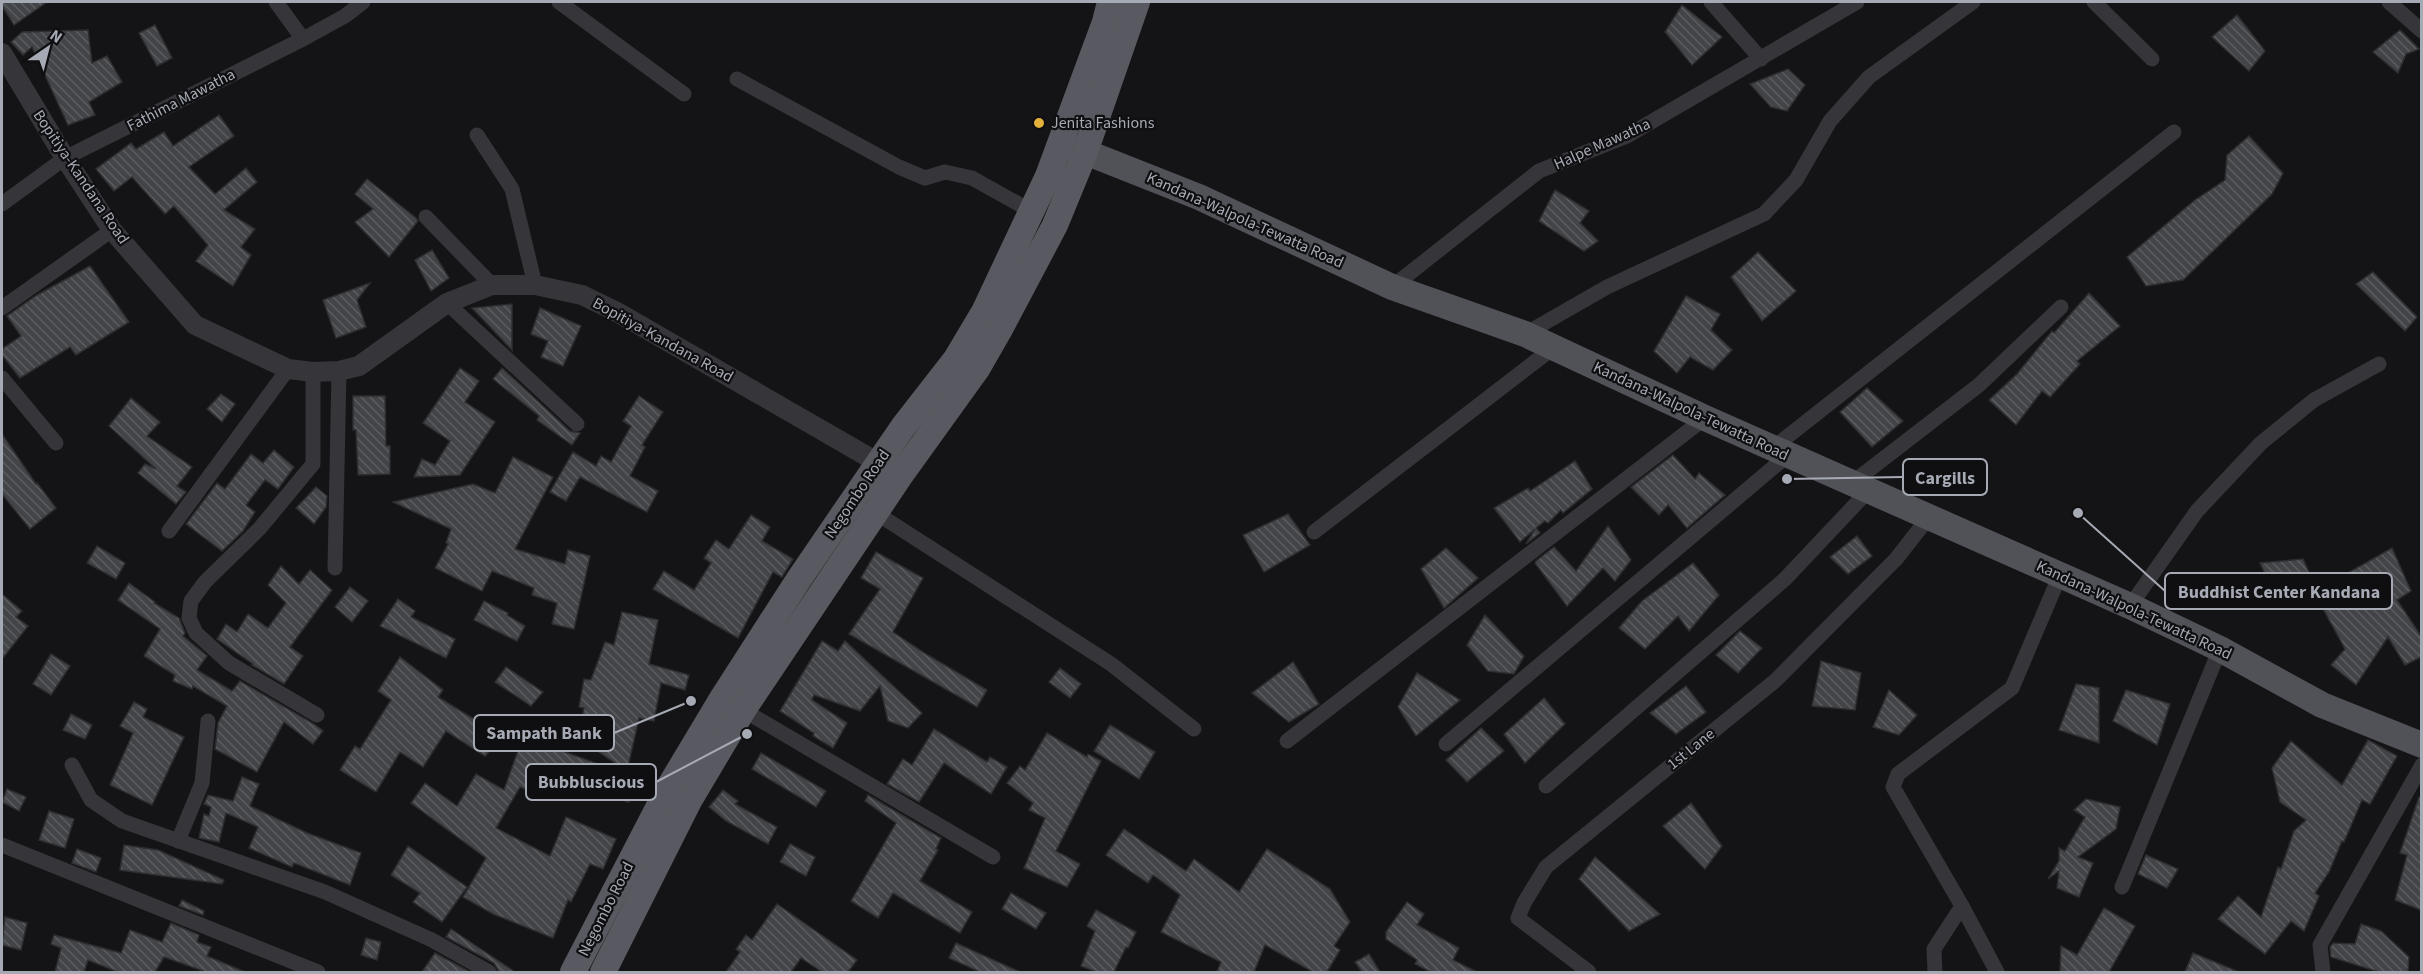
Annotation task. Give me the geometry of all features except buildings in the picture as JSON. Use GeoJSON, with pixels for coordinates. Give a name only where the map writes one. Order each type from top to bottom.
{"type":"FeatureCollection","features":[{"type":"Feature","properties":{"kind":"highway","name":"Negombo Road"},"geometry":{"type":"LineString","coordinates":[[573,972],[669,787],[723,697],[799,579],[977,369],[1000,329],[1055,225],[1110,2]]}},
{"type":"Feature","properties":{"kind":"highway","name":"Negombo Road"},"geometry":{"type":"LineString","coordinates":[[603,972],[690,799],[743,710],[876,513],[903,427],[956,359],[984,312],[1031,211],[1073,147],[1137,2]]}},
{"type":"Feature","properties":{"kind":"main road","name":"Kandana-Walpola-Tewatta Road"},"geometry":{"type":"LineString","coordinates":[[1073,147],[1199,197],[1392,286],[1525,334],[1705,418],[2130,606],[2220,649],[2322,705],[2421,745]]}},
{"type":"Feature","properties":{"kind":"street"},"geometry":{"type":"LineString","coordinates":[[276,2],[303,39]]}},
{"type":"Feature","properties":{"kind":"street","name":"Fathima Mawatha"},"geometry":{"type":"LineString","coordinates":[[2,204],[65,158],[303,39],[345,16],[363,2]]}},
{"type":"Feature","properties":{"kind":"street"},"geometry":{"type":"LineString","coordinates":[[559,2],[684,94]]}},
{"type":"Feature","properties":{"kind":"street"},"geometry":{"type":"LineString","coordinates":[[1711,2],[1761,59]]}},
{"type":"Feature","properties":{"kind":"street","name":"Halpe Mawatha"},"geometry":{"type":"LineString","coordinates":[[1392,286],[1539,171],[1627,136],[1857,2]]}},
{"type":"Feature","properties":{"kind":"street"},"geometry":{"type":"LineString","coordinates":[[1525,334],[1607,287],[1764,214],[1796,180],[1830,121],[1869,77],[1973,2]]}},
{"type":"Feature","properties":{"kind":"street"},"geometry":{"type":"LineString","coordinates":[[2094,2],[2152,59]]}},
{"type":"Feature","properties":{"kind":"street"},"geometry":{"type":"LineString","coordinates":[[2390,2],[2421,31]]}},
{"type":"Feature","properties":{"kind":"street","name":"Bopitiya-Kandana Road"},"geometry":{"type":"LineString","coordinates":[[2,53],[65,158],[112,230],[195,325],[288,369],[313,372],[339,371],[359,366],[447,303],[492,285],[535,285],[582,295],[617,312],[890,470]]}},
{"type":"Feature","properties":{"kind":"street"},"geometry":{"type":"LineString","coordinates":[[737,79],[899,167],[925,178],[945,172],[972,178],[1031,211]]}},
{"type":"Feature","properties":{"kind":"street"},"geometry":{"type":"LineString","coordinates":[[1446,744],[1781,452],[2174,132]]}},
{"type":"Feature","properties":{"kind":"street"},"geometry":{"type":"LineString","coordinates":[[477,135],[512,189],[535,285]]}},
{"type":"Feature","properties":{"kind":"street"},"geometry":{"type":"LineString","coordinates":[[426,217],[492,285]]}},
{"type":"Feature","properties":{"kind":"street"},"geometry":{"type":"LineString","coordinates":[[2,308],[112,230]]}},
{"type":"Feature","properties":{"kind":"street"},"geometry":{"type":"LineString","coordinates":[[447,303],[577,424]]}},
{"type":"Feature","properties":{"kind":"street"},"geometry":{"type":"LineString","coordinates":[[1546,786],[1785,579],[1861,487],[1979,385],[2061,307]]}},
{"type":"Feature","properties":{"kind":"street"},"geometry":{"type":"LineString","coordinates":[[1314,532],[1553,348]]}},
{"type":"Feature","properties":{"kind":"street"},"geometry":{"type":"LineString","coordinates":[[2130,606],[2197,511],[2261,443],[2314,400],[2379,364]]}},
{"type":"Feature","properties":{"kind":"street"},"geometry":{"type":"LineString","coordinates":[[169,531],[288,369]]}},
{"type":"Feature","properties":{"kind":"street"},"geometry":{"type":"LineString","coordinates":[[335,568],[339,371]]}},
{"type":"Feature","properties":{"kind":"street"},"geometry":{"type":"LineString","coordinates":[[313,372],[313,464],[260,528],[205,582],[191,601],[189,618],[196,633],[229,663],[317,715]]}},
{"type":"Feature","properties":{"kind":"street"},"geometry":{"type":"LineString","coordinates":[[2,378],[56,443]]}},
{"type":"Feature","properties":{"kind":"street"},"geometry":{"type":"LineString","coordinates":[[1287,741],[1705,418]]}},
{"type":"Feature","properties":{"kind":"street"},"geometry":{"type":"LineString","coordinates":[[876,513],[1111,664],[1194,729]]}},
{"type":"Feature","properties":{"kind":"street","name":"1st Lane"},"geometry":{"type":"LineString","coordinates":[[1589,972],[1518,918],[1524,903],[1546,867],[1776,680],[1896,559],[1929,517]]}},
{"type":"Feature","properties":{"kind":"street"},"geometry":{"type":"LineString","coordinates":[[1997,972],[1962,906],[1893,787],[1898,774],[2012,688],[2060,575]]}},
{"type":"Feature","properties":{"kind":"street"},"geometry":{"type":"LineString","coordinates":[[2122,887],[2220,649]]}},
{"type":"Feature","properties":{"kind":"street"},"geometry":{"type":"LineString","coordinates":[[743,710],[993,857]]}},
{"type":"Feature","properties":{"kind":"street"},"geometry":{"type":"LineString","coordinates":[[178,841],[202,783],[208,721]]}},
{"type":"Feature","properties":{"kind":"street"},"geometry":{"type":"LineString","coordinates":[[72,765],[91,801],[122,821],[325,892],[432,940],[489,972]]}},
{"type":"Feature","properties":{"kind":"street"},"geometry":{"type":"LineString","coordinates":[[2323,972],[2320,945],[2421,765]]}},
{"type":"Feature","properties":{"kind":"street"},"geometry":{"type":"LineString","coordinates":[[2,845],[318,972]]}},
{"type":"Feature","properties":{"kind":"street"},"geometry":{"type":"LineString","coordinates":[[1935,972],[1934,949],[1962,906]]}},
{"type":"Feature","properties":{"kind":"place","name":"Jenita Fashions"},"geometry":{"type":"Point","coordinates":[1039,123]}},
{"type":"Feature","properties":{"kind":"place","name":"Cargills"},"geometry":{"type":"Point","coordinates":[1787,479]}},
{"type":"Feature","properties":{"kind":"place","name":"Buddhist Center Kandana"},"geometry":{"type":"Point","coordinates":[2078,513]}},
{"type":"Feature","properties":{"kind":"place","name":"Sampath Bank"},"geometry":{"type":"Point","coordinates":[691,701]}},
{"type":"Feature","properties":{"kind":"place","name":"Bubbluscious"},"geometry":{"type":"Point","coordinates":[747,734]}}]}
